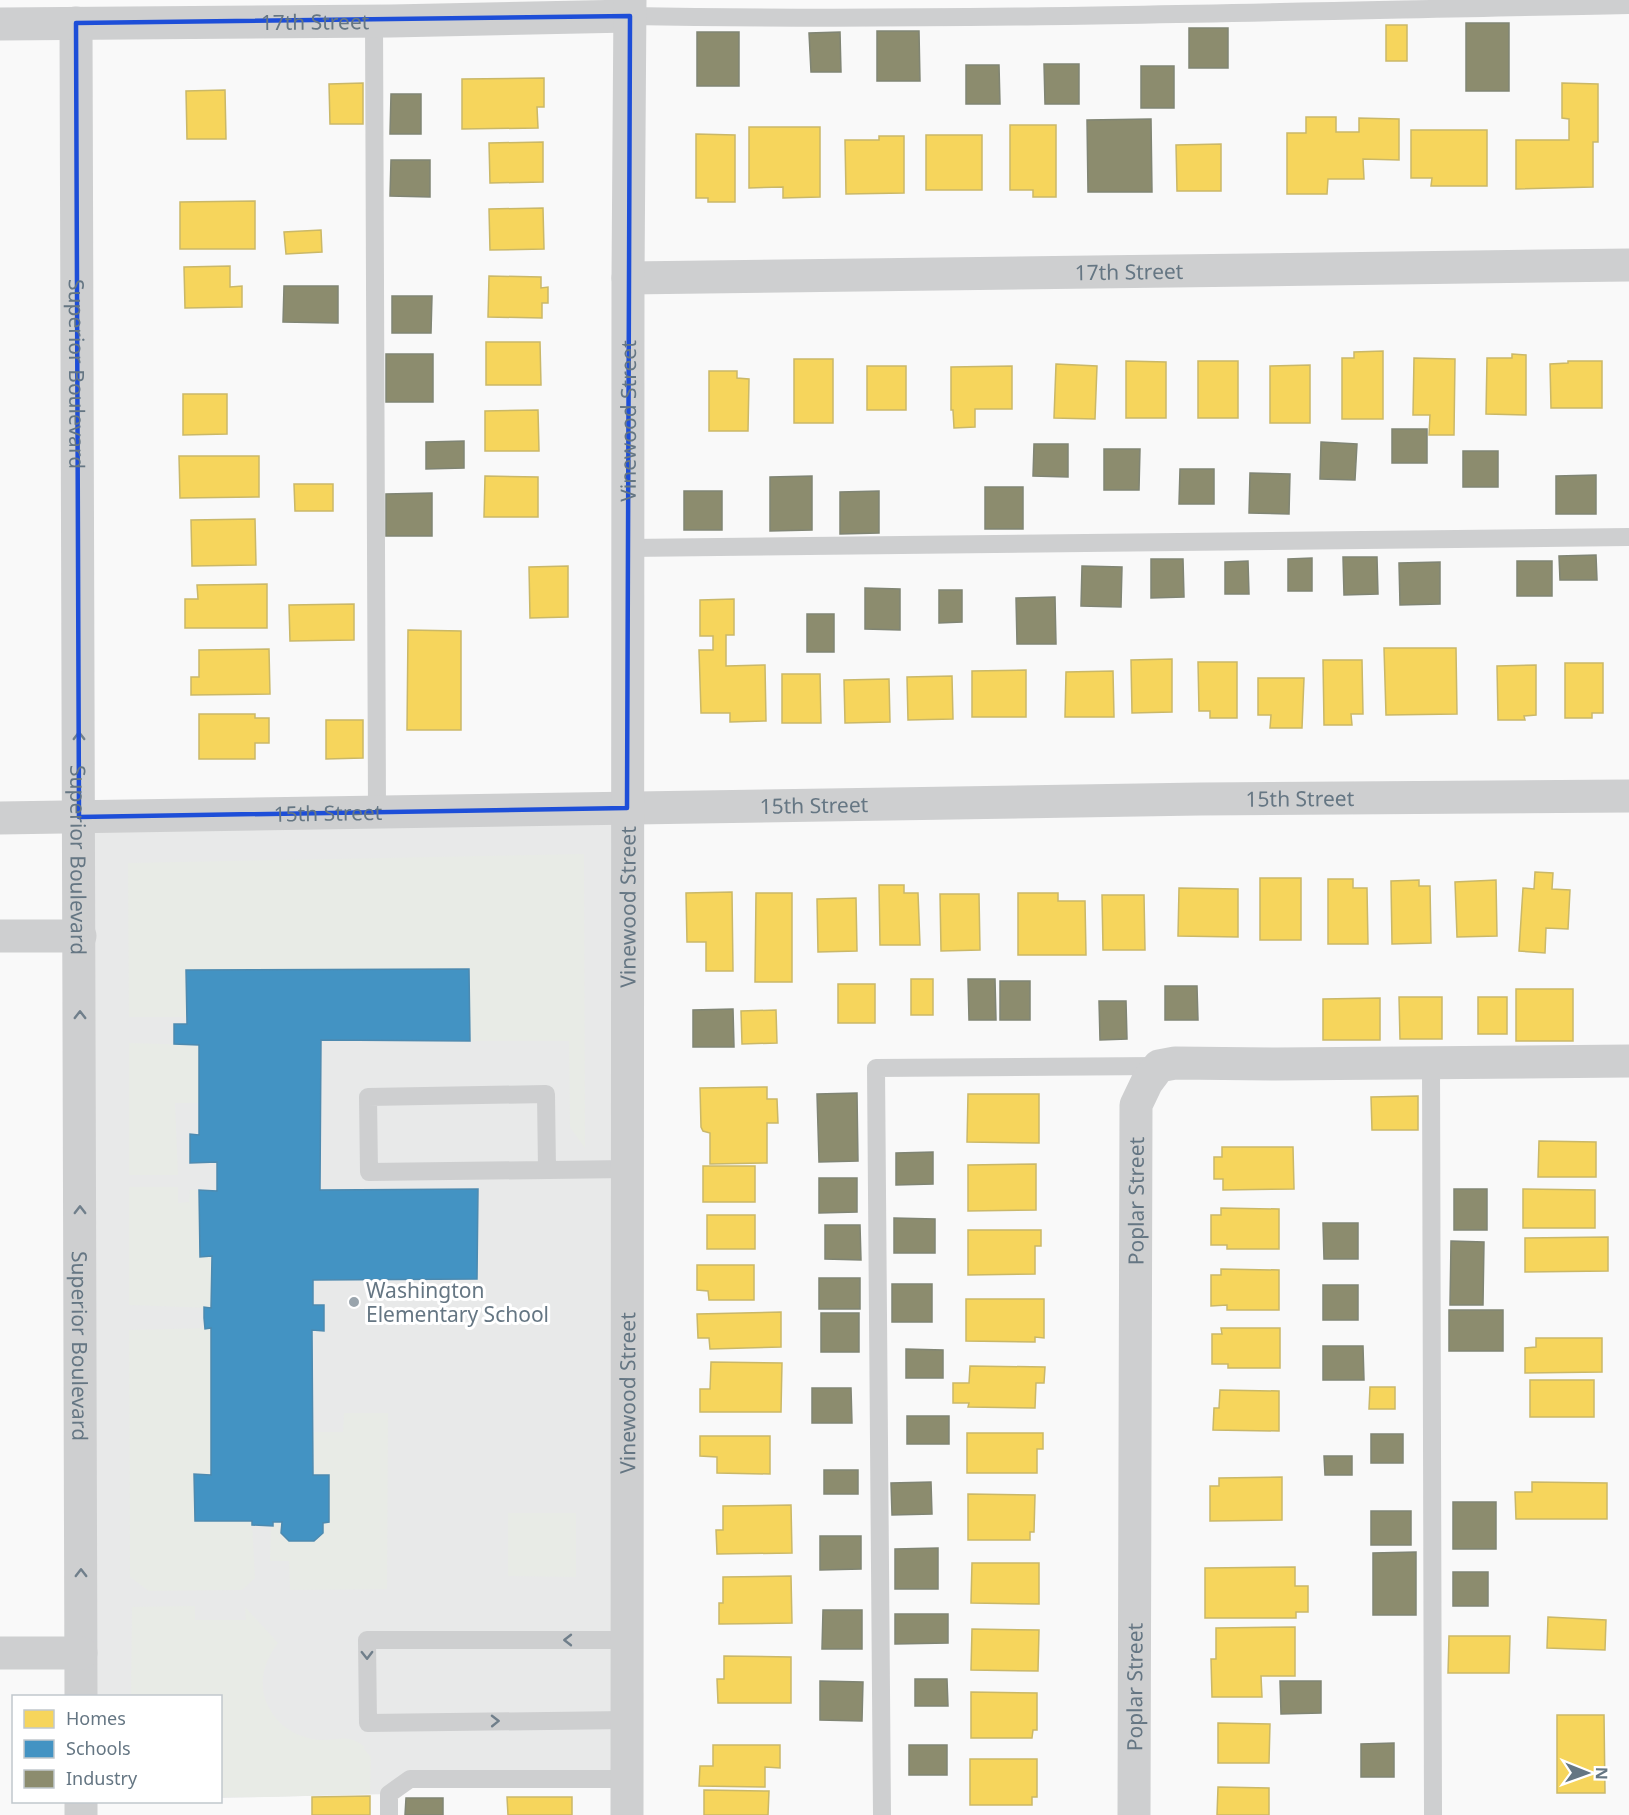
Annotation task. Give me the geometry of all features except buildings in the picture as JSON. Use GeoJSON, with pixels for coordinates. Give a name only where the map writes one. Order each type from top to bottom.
{"type":"FeatureCollection","features":[{"type":"Feature","properties":{"kind":"street","name":"17th Street"},"geometry":{"type":"LineString","coordinates":[[0,24],[76,23],[168,11],[385,14],[630,8]]}},
{"type":"Feature","properties":{"kind":"street","name":"Vinewood Street"},"geometry":{"type":"LineString","coordinates":[[627,1815],[630,8]]}},
{"type":"Feature","properties":{"kind":"street","name":"Superior Boulevard"},"geometry":{"type":"LineString","coordinates":[[76,23],[81,1695]]}},
{"type":"Feature","properties":{"kind":"street","name":"17th Street"},"geometry":{"type":"LineString","coordinates":[[628,278],[1629,265]]}},
{"type":"Feature","properties":{"kind":"street","name":"15th Street"},"geometry":{"type":"LineString","coordinates":[[0,818],[1212,799],[1629,796]]}},
{"type":"Feature","properties":{"kind":"street"},"geometry":{"type":"LineString","coordinates":[[0,936],[80,936]]}},
{"type":"Feature","properties":{"kind":"street"},"geometry":{"type":"LineString","coordinates":[[1159,1066],[1175,1063],[1431,1064],[1629,1061]]}},
{"type":"Feature","properties":{"kind":"street","name":"Poplar Street"},"geometry":{"type":"LineString","coordinates":[[1134,1815],[1136,1106],[1147,1082],[1159,1066]]}},
{"type":"Feature","properties":{"kind":"street"},"geometry":{"type":"LineString","coordinates":[[0,1653],[81,1653]]}},
{"type":"Feature","properties":{"kind":"lane"},"geometry":{"type":"LineString","coordinates":[[630,8],[807,18],[1629,6]]}},
{"type":"Feature","properties":{"kind":"lane"},"geometry":{"type":"LineString","coordinates":[[377,812],[385,14]]}},
{"type":"Feature","properties":{"kind":"lane"},"geometry":{"type":"LineString","coordinates":[[628,548],[1629,537]]}},
{"type":"Feature","properties":{"kind":"lane"},"geometry":{"type":"LineString","coordinates":[[1431,1064],[1433,1815]]}},
{"type":"Feature","properties":{"kind":"lane"},"geometry":{"type":"LineString","coordinates":[[882,1815],[876,1068],[1159,1066]]}},
{"type":"Feature","properties":{"kind":"lane"},"geometry":{"type":"LineString","coordinates":[[547,1170],[546,1094],[368,1097],[369,1172],[547,1170],[628,1169]]}},
{"type":"Feature","properties":{"kind":"lane"},"geometry":{"type":"LineString","coordinates":[[627,1640],[367,1640],[368,1723],[627,1720]]}},
{"type":"Feature","properties":{"kind":"lane"},"geometry":{"type":"LineString","coordinates":[[389,1815],[389,1794],[410,1779],[627,1779]]}},
{"type":"Feature","properties":{"kind":"highlighted area"},"geometry":{"type":"Polygon","coordinates":[[[630,16],[627,808],[79,817],[76,23],[630,16]]]}},
{"type":"Feature","properties":{"kind":"shaded area","name":"Washington Elementary School"},"geometry":{"type":"Polygon","coordinates":[[[627,808],[627,1779],[410,1779],[389,1794],[222,1798],[222,1695],[81,1695],[79,817],[627,808]]]}},
{"type":"Feature","properties":{"kind":"shaded area"},"geometry":{"type":"Polygon","coordinates":[[[584,854],[585,1148],[570,1127],[569,1041],[470,1041],[469,969],[187,970],[187,1017],[129,1017],[128,863],[584,854]]]}},
{"type":"Feature","properties":{"kind":"shaded area"},"geometry":{"type":"Polygon","coordinates":[[[129,1043],[199,1045],[199,1103],[175,1103],[178,1175],[129,1175],[129,1043]]]}},
{"type":"Feature","properties":{"kind":"shaded area"},"geometry":{"type":"Polygon","coordinates":[[[129,1187],[178,1187],[178,1203],[189,1202],[190,1190],[199,1190],[201,1257],[212,1256],[211,1308],[129,1305],[129,1187]]]}},
{"type":"Feature","properties":{"kind":"shaded area"},"geometry":{"type":"Polygon","coordinates":[[[211,1328],[211,1475],[194,1475],[195,1521],[252,1521],[255,1578],[242,1590],[149,1591],[130,1577],[129,1330],[211,1328]]]}},
{"type":"Feature","properties":{"kind":"shaded area"},"geometry":{"type":"Polygon","coordinates":[[[344,1413],[388,1413],[387,1589],[290,1590],[289,1561],[270,1561],[271,1526],[273,1522],[282,1522],[281,1533],[289,1541],[314,1541],[323,1533],[323,1523],[329,1522],[329,1475],[313,1475],[313,1432],[343,1432],[344,1413]]]}},
{"type":"Feature","properties":{"kind":"shaded area"},"geometry":{"type":"Polygon","coordinates":[[[508,1513],[576,1513],[576,1577],[508,1576],[508,1513]]]}},
{"type":"Feature","properties":{"kind":"shaded area"},"geometry":{"type":"Polygon","coordinates":[[[195,1606],[195,1620],[246,1620],[245,1607],[278,1643],[267,1661],[263,1681],[264,1695],[272,1713],[286,1727],[303,1736],[322,1740],[349,1739],[365,1747],[363,1748],[371,1757],[370,1794],[222,1797],[222,1695],[131,1695],[132,1607],[195,1606]]]}},
{"type":"Feature","properties":{"kind":"place","name":"Washington Elementary School"},"geometry":{"type":"Point","coordinates":[354,1302]}}]}
